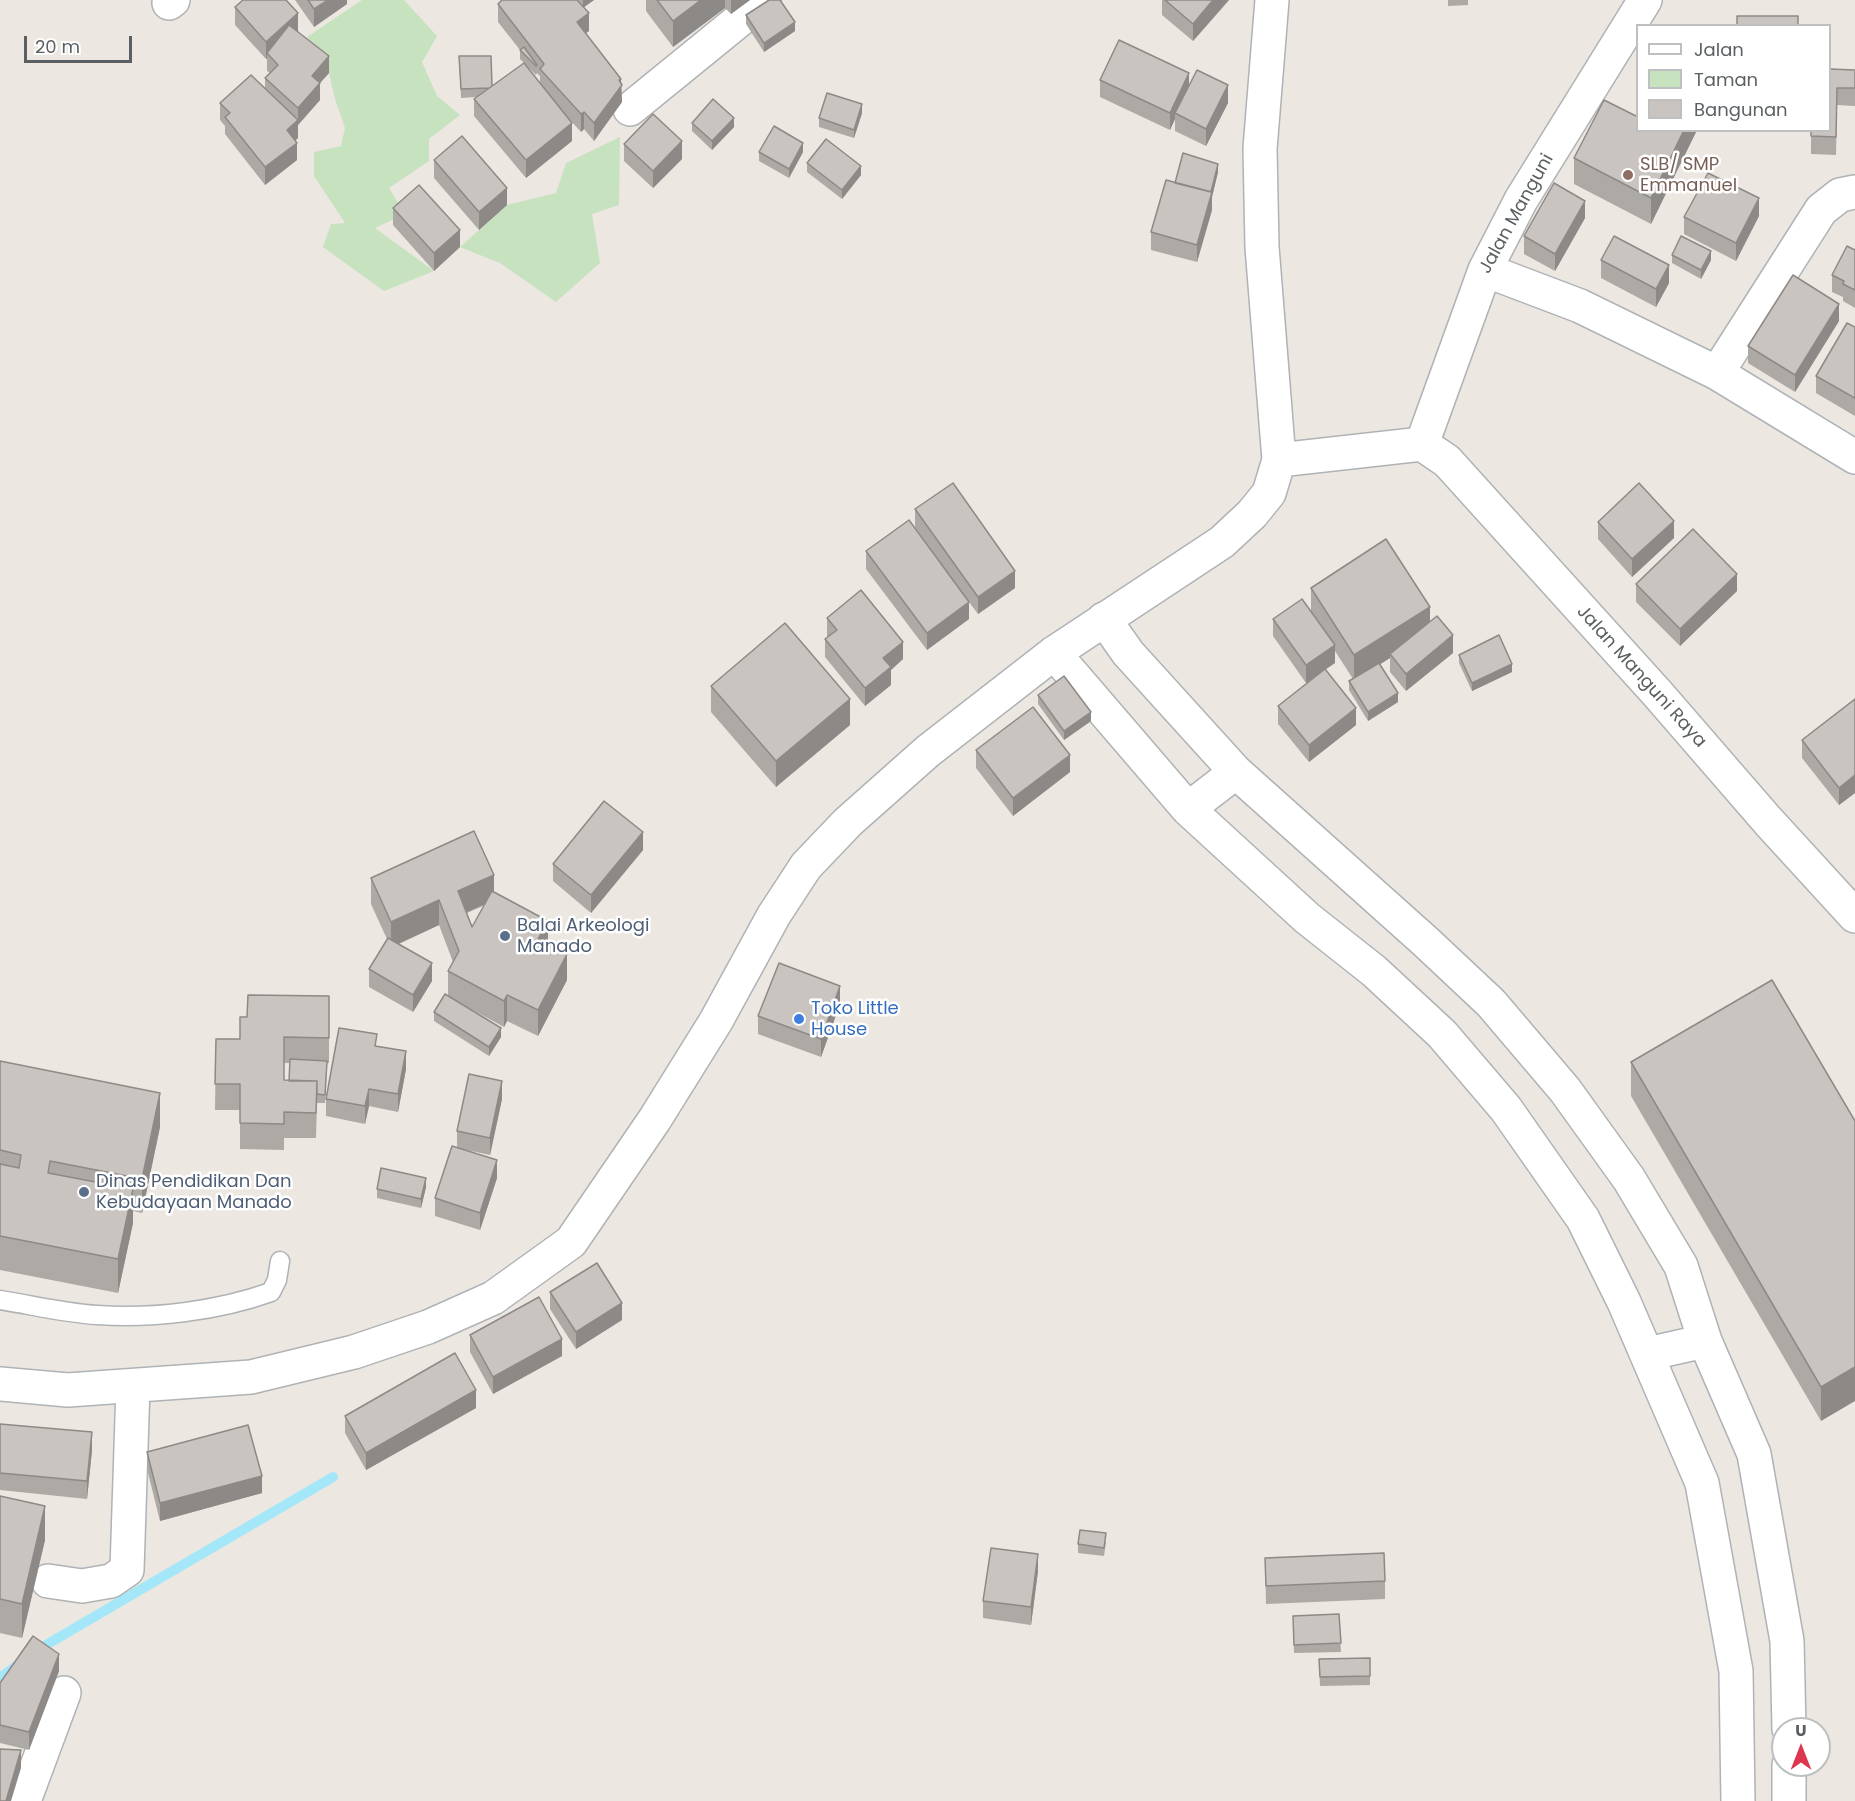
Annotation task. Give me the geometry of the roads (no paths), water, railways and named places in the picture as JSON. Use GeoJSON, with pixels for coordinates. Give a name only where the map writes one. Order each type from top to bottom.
{"type":"FeatureCollection","features":[{"type":"Feature","properties":{"kind":"street"},"geometry":{"type":"LineString","coordinates":[[630,109],[764,0]]}},
{"type":"Feature","properties":{"kind":"street"},"geometry":{"type":"LineString","coordinates":[[0,1384],[68,1390],[251,1377],[365,1348],[428,1327],[494,1298],[571,1242],[667,1099],[716,1021],[774,915],[806,866],[848,822],[928,751],[1054,653],[1222,542],[1252,514],[1269,493],[1279,460],[1262,247],[1260,149],[1272,0]]}},
{"type":"Feature","properties":{"kind":"street","name":"Jalan Manguni"},"geometry":{"type":"LineString","coordinates":[[1422,444],[1485,270],[1521,200],[1645,0]]}},
{"type":"Feature","properties":{"kind":"street"},"geometry":{"type":"LineString","coordinates":[[1717,373],[1821,210],[1839,195],[1855,192]]}},
{"type":"Feature","properties":{"kind":"street"},"geometry":{"type":"LineString","coordinates":[[1485,270],[1580,306],[1717,373],[1855,457]]}},
{"type":"Feature","properties":{"kind":"street"},"geometry":{"type":"LineString","coordinates":[[1279,460],[1422,444]]}},
{"type":"Feature","properties":{"kind":"street","name":"Jalan Manguni Raya"},"geometry":{"type":"LineString","coordinates":[[1422,444],[1447,461],[1642,675],[1768,821],[1855,916]]}},
{"type":"Feature","properties":{"kind":"street"},"geometry":{"type":"LineString","coordinates":[[1104,619],[1128,653],[1236,772],[1491,1003],[1565,1090],[1629,1179],[1681,1266],[1705,1341],[1754,1454],[1787,1641],[1788,1717]]}},
{"type":"Feature","properties":{"kind":"street"},"geometry":{"type":"LineString","coordinates":[[1054,653],[1188,809],[1307,918],[1374,971],[1442,1034],[1506,1109],[1582,1219],[1624,1302],[1702,1483],[1736,1671],[1738,1801]]}},
{"type":"Feature","properties":{"kind":"street"},"geometry":{"type":"LineString","coordinates":[[1188,809],[1236,772]]}},
{"type":"Feature","properties":{"kind":"street"},"geometry":{"type":"LineString","coordinates":[[1647,1354],[1705,1341]]}},
{"type":"Feature","properties":{"kind":"street"},"geometry":{"type":"LineString","coordinates":[[48,1581],[82,1586],[111,1581],[127,1570],[133,1386]]}},
{"type":"Feature","properties":{"kind":"street"},"geometry":{"type":"LineString","coordinates":[[24,1801],[64,1693]]}},
{"type":"Feature","properties":{"kind":"street"},"geometry":{"type":"LineString","coordinates":[[1789,1777],[1789,1801]]}},
{"type":"Feature","properties":{"kind":"lane"},"geometry":{"type":"LineString","coordinates":[[0,1300],[96,1315],[150,1315],[213,1308],[247,1301],[271,1292],[277,1280],[280,1261]]}},
{"type":"Feature","properties":{"kind":"waterway"},"geometry":{"type":"LineString","coordinates":[[34,1652],[333,1477]]}},
{"type":"Feature","properties":{"kind":"waterway"},"geometry":{"type":"LineString","coordinates":[[0,1678],[19,1664]]}},
{"type":"Feature","properties":{"kind":"place","name":"SLB/ SMP Emmanuel"},"geometry":{"type":"Point","coordinates":[1628,175]}},
{"type":"Feature","properties":{"kind":"place","name":"Balai Arkeologi Manado"},"geometry":{"type":"Point","coordinates":[505,936]}},
{"type":"Feature","properties":{"kind":"place","name":"Toko Little House"},"geometry":{"type":"Point","coordinates":[799,1019]}},
{"type":"Feature","properties":{"kind":"place","name":"Dinas Pendidikan Dan Kebudayaan Manado"},"geometry":{"type":"Point","coordinates":[84,1192]}}]}
